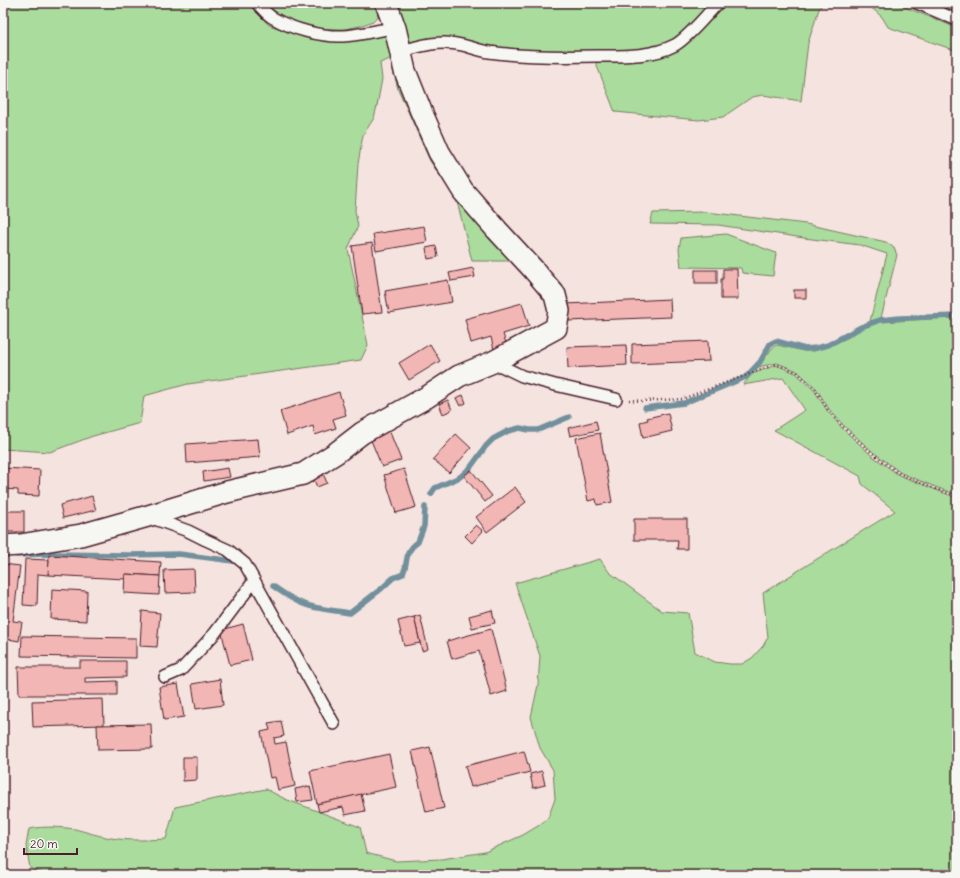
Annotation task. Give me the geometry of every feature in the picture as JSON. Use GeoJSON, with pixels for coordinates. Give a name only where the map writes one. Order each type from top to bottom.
{"type":"FeatureCollection","features":[{"type":"Feature","properties":{"kind":"street"},"geometry":{"type":"LineString","coordinates":[[3,546],[20,545],[81,535],[227,492],[303,474],[336,453],[362,433],[427,397],[459,376],[493,362],[556,328],[559,311],[555,295],[533,268],[463,191],[439,152],[405,71],[395,28],[386,3]]}},
{"type":"Feature","properties":{"kind":"lane"},"geometry":{"type":"LineString","coordinates":[[257,3],[273,18],[303,31],[317,34],[344,36],[395,28]]}},
{"type":"Feature","properties":{"kind":"lane"},"geometry":{"type":"LineString","coordinates":[[400,52],[417,46],[441,42],[462,45],[487,52],[525,55],[573,57],[638,55],[658,51],[675,45],[688,35],[718,3]]}},
{"type":"Feature","properties":{"kind":"lane"},"geometry":{"type":"LineString","coordinates":[[917,3],[957,20]]}},
{"type":"Feature","properties":{"kind":"lane"},"geometry":{"type":"LineString","coordinates":[[493,362],[522,376],[616,399]]}},
{"type":"Feature","properties":{"kind":"lane"},"geometry":{"type":"LineString","coordinates":[[148,516],[188,531],[228,550],[245,564],[334,724]]}},
{"type":"Feature","properties":{"kind":"lane"},"geometry":{"type":"LineString","coordinates":[[165,677],[181,670],[215,633],[254,582]]}},
{"type":"Feature","properties":{"kind":"path"},"geometry":{"type":"LineString","coordinates":[[616,399],[642,401],[682,399],[776,364],[796,372],[816,389],[828,410],[843,427],[877,458],[900,474],[957,496]]}},
{"type":"Feature","properties":{"kind":"green space"},"geometry":{"type":"Polygon","coordinates":[[[3,3],[247,3],[269,25],[299,35],[322,40],[385,36],[393,40],[403,75],[512,257],[509,261],[472,261],[455,196],[430,161],[398,89],[390,59],[380,63],[382,79],[377,106],[374,118],[363,135],[358,164],[355,211],[358,226],[348,249],[368,345],[361,360],[188,384],[144,396],[140,423],[93,436],[50,452],[3,449],[3,3]]]}},
{"type":"Feature","properties":{"kind":"green space"},"geometry":{"type":"Polygon","coordinates":[[[265,3],[383,3],[381,14],[373,21],[360,26],[345,29],[314,29],[287,21],[265,3]]]}},
{"type":"Feature","properties":{"kind":"green space"},"geometry":{"type":"Polygon","coordinates":[[[395,3],[712,3],[698,20],[670,44],[637,52],[486,50],[451,38],[432,39],[403,44],[395,3]]]}},
{"type":"Feature","properties":{"kind":"green space"},"geometry":{"type":"Polygon","coordinates":[[[724,3],[823,3],[819,9],[808,43],[801,101],[763,95],[752,97],[723,117],[699,120],[615,112],[595,61],[655,56],[714,13],[724,3]]]}},
{"type":"Feature","properties":{"kind":"green space"},"geometry":{"type":"Polygon","coordinates":[[[866,3],[895,3],[957,28],[957,51],[888,27],[882,17],[866,3]]]}},
{"type":"Feature","properties":{"kind":"green space"},"geometry":{"type":"Polygon","coordinates":[[[929,3],[957,3],[957,14],[929,3]]]}},
{"type":"Feature","properties":{"kind":"green space"},"geometry":{"type":"Polygon","coordinates":[[[706,212],[806,224],[886,242],[894,248],[897,255],[881,318],[870,321],[887,254],[860,245],[718,225],[650,224],[653,213],[706,212]]]}},
{"type":"Feature","properties":{"kind":"green space"},"geometry":{"type":"Polygon","coordinates":[[[726,234],[776,253],[773,276],[742,273],[741,268],[681,267],[679,249],[681,238],[726,234]]]}},
{"type":"Feature","properties":{"kind":"green space"},"geometry":{"type":"Polygon","coordinates":[[[957,318],[957,495],[901,473],[873,452],[844,426],[829,409],[816,388],[797,371],[777,363],[758,367],[773,347],[777,345],[804,351],[814,351],[834,344],[863,328],[880,322],[957,318]]]}},
{"type":"Feature","properties":{"kind":"green space"},"geometry":{"type":"Polygon","coordinates":[[[776,365],[796,373],[814,390],[827,410],[842,428],[871,455],[899,475],[957,498],[957,875],[48,875],[30,868],[26,846],[29,829],[46,827],[64,828],[75,829],[118,839],[166,839],[175,807],[266,789],[285,799],[360,827],[366,853],[396,861],[442,859],[485,852],[523,835],[538,826],[548,818],[555,799],[553,770],[540,748],[531,717],[538,685],[540,656],[515,583],[600,559],[609,572],[662,611],[688,613],[695,652],[715,662],[742,664],[752,658],[763,646],[768,637],[763,593],[895,511],[862,484],[860,476],[774,430],[805,410],[783,378],[743,385],[752,374],[776,365]]]}},
{"type":"Feature","properties":{"kind":"building"},"geometry":{"type":"Polygon","coordinates":[[[424,226],[427,242],[376,251],[373,234],[424,226]]]}},
{"type":"Feature","properties":{"kind":"building"},"geometry":{"type":"Polygon","coordinates":[[[372,243],[382,312],[362,314],[352,246],[372,243]]]}},
{"type":"Feature","properties":{"kind":"building"},"geometry":{"type":"Polygon","coordinates":[[[436,246],[438,257],[428,259],[426,248],[436,246]]]}},
{"type":"Feature","properties":{"kind":"building"},"geometry":{"type":"Polygon","coordinates":[[[473,268],[475,277],[451,281],[449,273],[473,268]]]}},
{"type":"Feature","properties":{"kind":"building"},"geometry":{"type":"Polygon","coordinates":[[[723,269],[737,269],[738,299],[721,299],[721,279],[723,279],[723,269]]]}},
{"type":"Feature","properties":{"kind":"building"},"geometry":{"type":"Polygon","coordinates":[[[695,270],[717,270],[717,283],[695,283],[695,270]]]}},
{"type":"Feature","properties":{"kind":"building"},"geometry":{"type":"Polygon","coordinates":[[[448,280],[452,302],[389,313],[385,291],[448,280]]]}},
{"type":"Feature","properties":{"kind":"building"},"geometry":{"type":"Polygon","coordinates":[[[794,290],[806,290],[806,298],[794,298],[794,290]]]}},
{"type":"Feature","properties":{"kind":"building"},"geometry":{"type":"Polygon","coordinates":[[[670,299],[671,317],[567,321],[566,304],[670,299]]]}},
{"type":"Feature","properties":{"kind":"building"},"geometry":{"type":"Polygon","coordinates":[[[522,303],[529,326],[503,334],[507,346],[494,350],[491,337],[471,343],[465,319],[522,303]]]}},
{"type":"Feature","properties":{"kind":"building"},"geometry":{"type":"Polygon","coordinates":[[[708,341],[709,361],[632,364],[632,344],[708,341]]]}},
{"type":"Feature","properties":{"kind":"building"},"geometry":{"type":"Polygon","coordinates":[[[430,344],[440,361],[409,380],[399,363],[430,344]]]}},
{"type":"Feature","properties":{"kind":"building"},"geometry":{"type":"Polygon","coordinates":[[[626,345],[627,365],[568,368],[567,347],[626,345]]]}},
{"type":"Feature","properties":{"kind":"building"},"geometry":{"type":"Polygon","coordinates":[[[339,392],[346,415],[333,419],[336,428],[315,435],[313,426],[287,435],[280,411],[339,392]]]}},
{"type":"Feature","properties":{"kind":"building"},"geometry":{"type":"Polygon","coordinates":[[[463,395],[466,403],[460,406],[456,398],[463,395]]]}},
{"type":"Feature","properties":{"kind":"building"},"geometry":{"type":"Polygon","coordinates":[[[448,400],[452,410],[443,414],[439,404],[448,400]]]}},
{"type":"Feature","properties":{"kind":"building"},"geometry":{"type":"Polygon","coordinates":[[[668,413],[672,431],[643,438],[640,422],[648,420],[647,418],[668,413]]]}},
{"type":"Feature","properties":{"kind":"building"},"geometry":{"type":"Polygon","coordinates":[[[596,421],[598,430],[570,436],[568,428],[596,421]]]}},
{"type":"Feature","properties":{"kind":"building"},"geometry":{"type":"Polygon","coordinates":[[[387,425],[401,460],[382,467],[368,433],[387,425]]]}},
{"type":"Feature","properties":{"kind":"building"},"geometry":{"type":"Polygon","coordinates":[[[600,433],[612,502],[597,505],[596,499],[588,501],[576,438],[600,433]]]}},
{"type":"Feature","properties":{"kind":"building"},"geometry":{"type":"Polygon","coordinates":[[[456,434],[471,448],[449,473],[433,459],[456,434]]]}},
{"type":"Feature","properties":{"kind":"building"},"geometry":{"type":"Polygon","coordinates":[[[258,439],[260,457],[187,463],[186,444],[258,439]]]}},
{"type":"Feature","properties":{"kind":"building"},"geometry":{"type":"Polygon","coordinates":[[[3,468],[40,470],[39,496],[18,495],[18,490],[3,489],[3,468]]]}},
{"type":"Feature","properties":{"kind":"building"},"geometry":{"type":"Polygon","coordinates":[[[228,468],[230,477],[204,481],[203,472],[228,468]]]}},
{"type":"Feature","properties":{"kind":"building"},"geometry":{"type":"Polygon","coordinates":[[[404,469],[416,507],[396,513],[384,475],[404,469]]]}},
{"type":"Feature","properties":{"kind":"building"},"geometry":{"type":"Polygon","coordinates":[[[471,470],[492,496],[485,502],[464,476],[471,470]]]}},
{"type":"Feature","properties":{"kind":"building"},"geometry":{"type":"Polygon","coordinates":[[[322,471],[327,483],[317,487],[312,475],[322,471]]]}},
{"type":"Feature","properties":{"kind":"building"},"geometry":{"type":"Polygon","coordinates":[[[515,487],[526,502],[487,532],[476,517],[515,487]]]}},
{"type":"Feature","properties":{"kind":"building"},"geometry":{"type":"Polygon","coordinates":[[[92,496],[96,510],[63,518],[60,505],[92,496]]]}},
{"type":"Feature","properties":{"kind":"building"},"geometry":{"type":"Polygon","coordinates":[[[3,511],[24,511],[24,532],[3,532],[3,511]]]}},
{"type":"Feature","properties":{"kind":"building"},"geometry":{"type":"Polygon","coordinates":[[[634,519],[687,519],[687,549],[677,549],[678,540],[634,540],[634,519]]]}},
{"type":"Feature","properties":{"kind":"building"},"geometry":{"type":"Polygon","coordinates":[[[476,525],[483,531],[472,543],[465,536],[476,525]]]}},
{"type":"Feature","properties":{"kind":"building"},"geometry":{"type":"Polygon","coordinates":[[[49,555],[161,562],[160,576],[125,574],[125,579],[48,575],[49,555]]]}},
{"type":"Feature","properties":{"kind":"building"},"geometry":{"type":"Polygon","coordinates":[[[25,559],[49,560],[48,575],[38,574],[37,606],[23,605],[25,559]]]}},
{"type":"Feature","properties":{"kind":"building"},"geometry":{"type":"Polygon","coordinates":[[[3,564],[20,566],[13,621],[22,622],[19,641],[3,638],[3,564]]]}},
{"type":"Feature","properties":{"kind":"building"},"geometry":{"type":"Polygon","coordinates":[[[194,569],[195,592],[165,593],[164,570],[194,569]]]}},
{"type":"Feature","properties":{"kind":"building"},"geometry":{"type":"Polygon","coordinates":[[[125,574],[160,576],[159,595],[124,593],[125,574]]]}},
{"type":"Feature","properties":{"kind":"building"},"geometry":{"type":"Polygon","coordinates":[[[52,589],[87,591],[86,621],[51,619],[52,589]]]}},
{"type":"Feature","properties":{"kind":"building"},"geometry":{"type":"Polygon","coordinates":[[[492,610],[495,623],[472,628],[469,616],[492,610]]]}},
{"type":"Feature","properties":{"kind":"building"},"geometry":{"type":"Polygon","coordinates":[[[142,611],[160,613],[157,647],[140,646],[142,611]]]}},
{"type":"Feature","properties":{"kind":"building"},"geometry":{"type":"Polygon","coordinates":[[[420,615],[428,649],[422,651],[414,617],[420,615]]]}},
{"type":"Feature","properties":{"kind":"building"},"geometry":{"type":"Polygon","coordinates":[[[414,617],[420,643],[404,646],[398,621],[414,617]]]}},
{"type":"Feature","properties":{"kind":"building"},"geometry":{"type":"Polygon","coordinates":[[[243,624],[252,660],[230,665],[221,630],[243,624]]]}},
{"type":"Feature","properties":{"kind":"building"},"geometry":{"type":"Polygon","coordinates":[[[491,629],[507,691],[491,696],[479,651],[452,659],[447,641],[491,629]]]}},
{"type":"Feature","properties":{"kind":"building"},"geometry":{"type":"Polygon","coordinates":[[[22,636],[136,638],[136,658],[21,656],[22,636]]]}},
{"type":"Feature","properties":{"kind":"building"},"geometry":{"type":"Polygon","coordinates":[[[80,661],[126,661],[126,677],[85,678],[85,682],[117,681],[117,695],[19,695],[18,667],[80,667],[80,661]]]}},
{"type":"Feature","properties":{"kind":"building"},"geometry":{"type":"Polygon","coordinates":[[[220,679],[223,705],[196,709],[192,684],[220,679]]]}},
{"type":"Feature","properties":{"kind":"building"},"geometry":{"type":"Polygon","coordinates":[[[178,684],[184,717],[164,720],[159,687],[178,684]]]}},
{"type":"Feature","properties":{"kind":"building"},"geometry":{"type":"Polygon","coordinates":[[[103,699],[104,725],[33,727],[32,701],[103,699]]]}},
{"type":"Feature","properties":{"kind":"building"},"geometry":{"type":"Polygon","coordinates":[[[281,721],[284,736],[274,738],[275,744],[286,742],[295,786],[278,790],[275,777],[270,778],[261,732],[270,730],[268,723],[281,721]]]}},
{"type":"Feature","properties":{"kind":"building"},"geometry":{"type":"Polygon","coordinates":[[[151,724],[152,749],[98,750],[97,725],[151,724]]]}},
{"type":"Feature","properties":{"kind":"building"},"geometry":{"type":"Polygon","coordinates":[[[430,747],[444,808],[426,812],[412,751],[430,747]]]}},
{"type":"Feature","properties":{"kind":"building"},"geometry":{"type":"Polygon","coordinates":[[[524,751],[530,772],[471,787],[465,766],[524,751]]]}},
{"type":"Feature","properties":{"kind":"building"},"geometry":{"type":"Polygon","coordinates":[[[389,754],[396,787],[317,804],[310,771],[389,754]]]}},
{"type":"Feature","properties":{"kind":"building"},"geometry":{"type":"Polygon","coordinates":[[[183,757],[197,757],[197,780],[183,781],[183,757]]]}},
{"type":"Feature","properties":{"kind":"building"},"geometry":{"type":"Polygon","coordinates":[[[542,771],[545,785],[533,788],[530,774],[542,771]]]}},
{"type":"Feature","properties":{"kind":"building"},"geometry":{"type":"Polygon","coordinates":[[[310,786],[313,800],[297,802],[295,789],[310,786]]]}},
{"type":"Feature","properties":{"kind":"building"},"geometry":{"type":"Polygon","coordinates":[[[361,794],[365,811],[345,815],[343,807],[319,812],[317,804],[361,794]]]}},
{"type":"Feature","properties":{"kind":"waterway"},"geometry":{"type":"LineString","coordinates":[[645,408],[684,403],[746,377],[760,362],[770,344],[776,341],[805,349],[816,348],[828,345],[861,327],[880,320],[957,316]]}},
{"type":"Feature","properties":{"kind":"waterway"},"geometry":{"type":"LineString","coordinates":[[431,494],[435,488],[460,477],[470,468],[493,439],[508,431],[520,428],[538,430],[569,417]]}},
{"type":"Feature","properties":{"kind":"waterway"},"geometry":{"type":"LineString","coordinates":[[380,590],[393,578],[403,574],[408,553],[418,542],[424,526],[425,507]]}},
{"type":"Feature","properties":{"kind":"waterway"},"geometry":{"type":"LineString","coordinates":[[17,555],[179,554],[233,561]]}},
{"type":"Feature","properties":{"kind":"waterway"},"geometry":{"type":"LineString","coordinates":[[273,586],[301,603],[322,609],[350,613],[377,592]]}}]}
